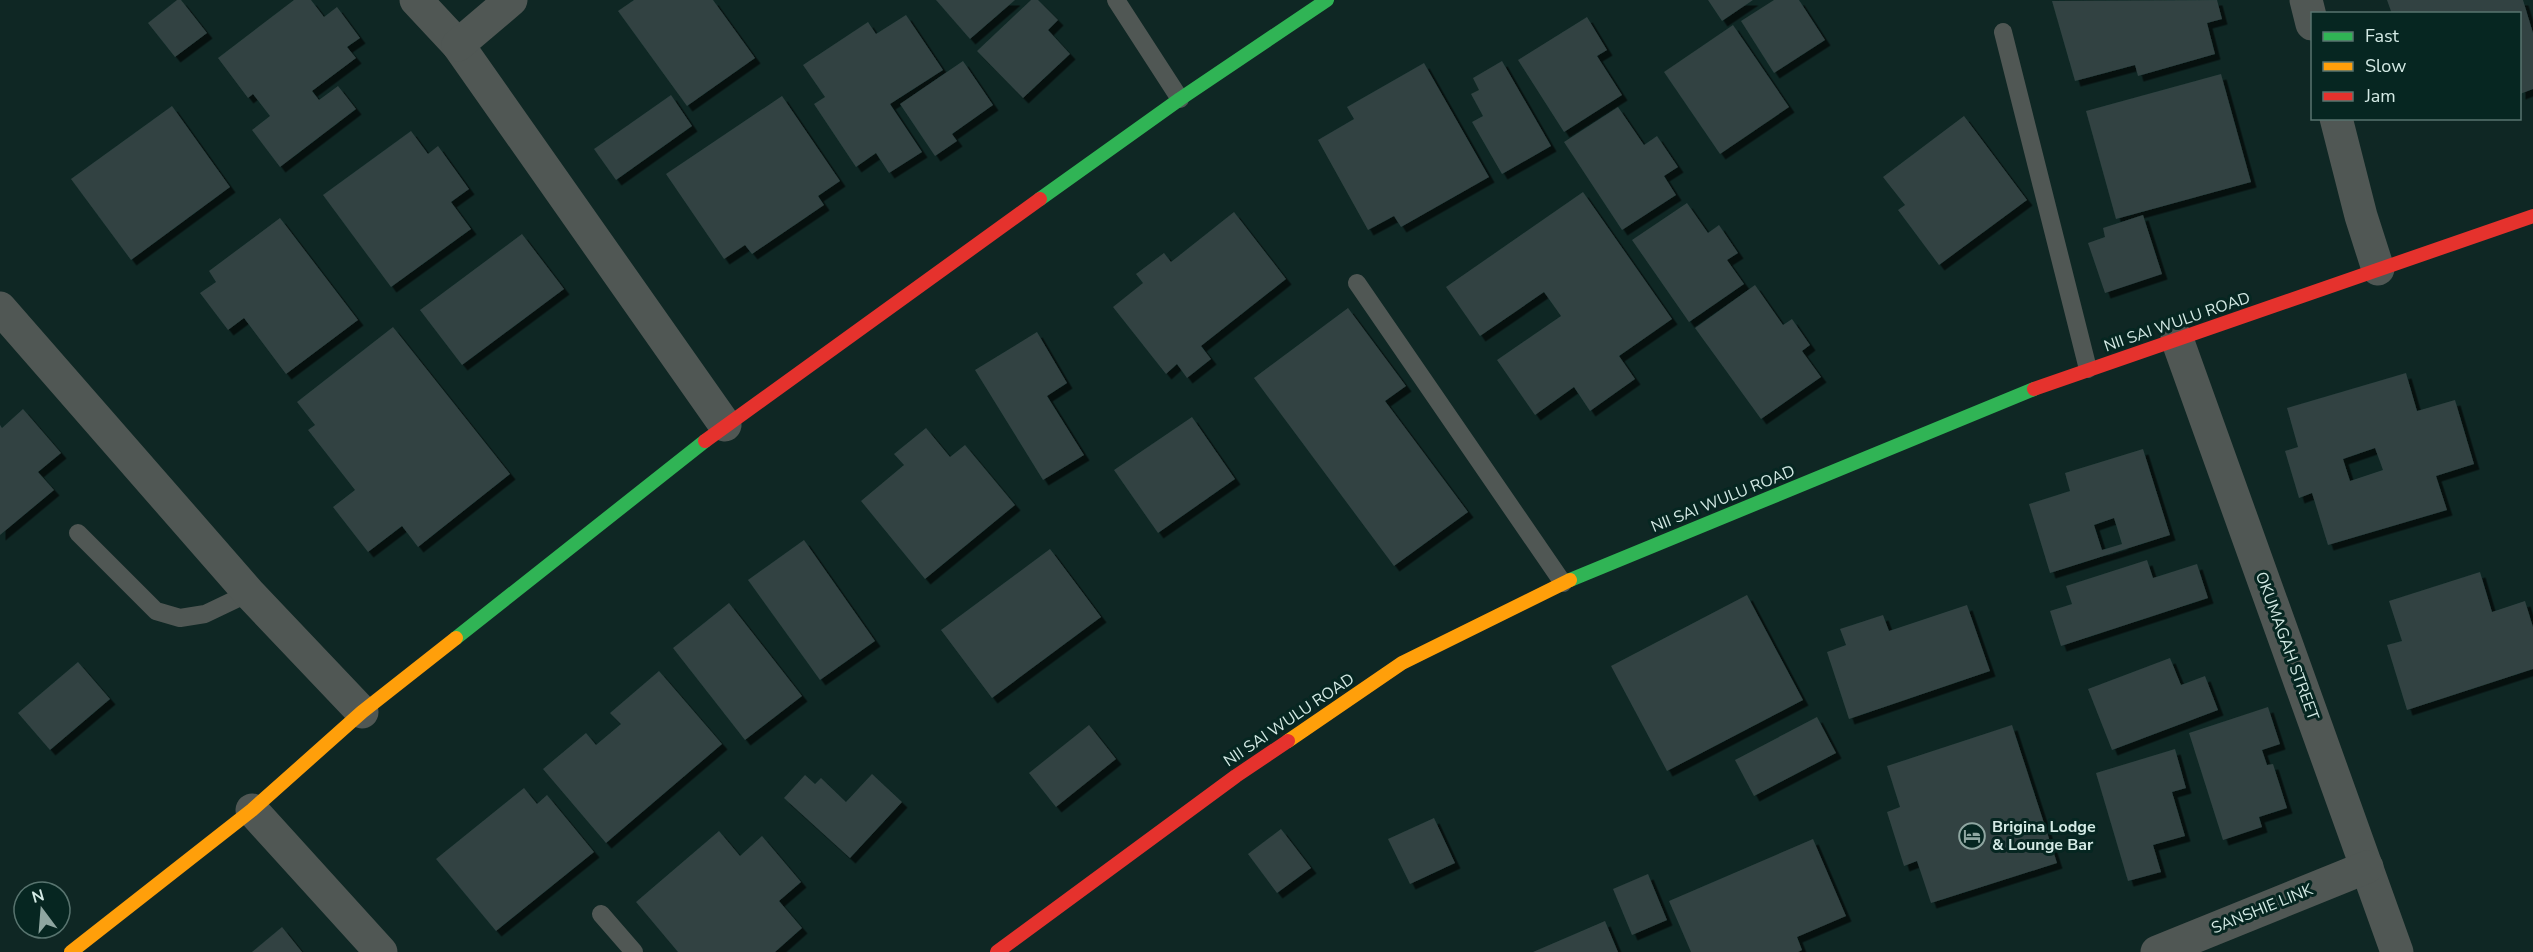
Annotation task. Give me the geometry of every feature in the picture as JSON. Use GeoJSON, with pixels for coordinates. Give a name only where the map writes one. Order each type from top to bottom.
{"type":"FeatureCollection","features":[{"type":"Feature","properties":{"kind":"street"},"geometry":{"type":"LineString","coordinates":[[416,0],[458,45],[725,425]]}},
{"type":"Feature","properties":{"kind":"street"},"geometry":{"type":"LineString","coordinates":[[458,45],[511,0]]}},
{"type":"Feature","properties":{"kind":"street"},"geometry":{"type":"LineString","coordinates":[[71,952],[252,810],[362,712],[725,425],[1180,99],[1327,0]]}},
{"type":"Feature","properties":{"kind":"street"},"geometry":{"type":"LineString","coordinates":[[2306,0],[2311,17]]}},
{"type":"Feature","properties":{"kind":"street"},"geometry":{"type":"LineString","coordinates":[[2337,120],[2361,216],[2379,269]]}},
{"type":"Feature","properties":{"kind":"street","name":"NII SAI WULU ROAD"},"geometry":{"type":"LineString","coordinates":[[997,952],[1236,776],[1402,663],[1563,583],[2016,396],[2088,369],[2533,216]]}},
{"type":"Feature","properties":{"kind":"street"},"geometry":{"type":"LineString","coordinates":[[2,315],[249,593],[362,712]]}},
{"type":"Feature","properties":{"kind":"street","name":"OKUMAGAH STREET"},"geometry":{"type":"LineString","coordinates":[[2177,339],[2397,952]]}},
{"type":"Feature","properties":{"kind":"street"},"geometry":{"type":"LineString","coordinates":[[252,810],[381,952]]}},
{"type":"Feature","properties":{"kind":"street","name":"SANSHIE LINK"},"geometry":{"type":"LineString","coordinates":[[2157,952],[2367,867]]}},
{"type":"Feature","properties":{"kind":"lane"},"geometry":{"type":"LineString","coordinates":[[1116,0],[1180,99]]}},
{"type":"Feature","properties":{"kind":"lane"},"geometry":{"type":"LineString","coordinates":[[2003,32],[2088,369]]}},
{"type":"Feature","properties":{"kind":"lane"},"geometry":{"type":"LineString","coordinates":[[1356,283],[1563,583]]}},
{"type":"Feature","properties":{"kind":"lane"},"geometry":{"type":"LineString","coordinates":[[78,533],[156,610],[180,618],[205,614],[249,593]]}},
{"type":"Feature","properties":{"kind":"lane"},"geometry":{"type":"LineString","coordinates":[[601,914],[634,952]]}},
{"type":"Feature","properties":{"kind":"building"},"geometry":{"type":"Polygon","coordinates":[[[177,0],[181,0],[207,33],[175,57],[148,23],[177,0]]]}},
{"type":"Feature","properties":{"kind":"building"},"geometry":{"type":"Polygon","coordinates":[[[294,0],[311,0],[324,17],[337,7],[360,38],[347,47],[356,58],[312,91],[319,100],[338,86],[356,109],[280,167],[252,130],[270,116],[253,94],[248,98],[218,58],[294,0]]]}},
{"type":"Feature","properties":{"kind":"building"},"geometry":{"type":"Polygon","coordinates":[[[634,0],[713,0],[755,58],[687,106],[618,11],[634,0]]]}},
{"type":"Feature","properties":{"kind":"building"},"geometry":{"type":"Polygon","coordinates":[[[936,0],[1015,0],[970,39],[936,0]]]}},
{"type":"Feature","properties":{"kind":"building"},"geometry":{"type":"Polygon","coordinates":[[[1031,0],[1038,0],[1058,20],[1048,30],[1070,54],[1023,98],[977,51],[1031,0]]]}},
{"type":"Feature","properties":{"kind":"building"},"geometry":{"type":"Polygon","coordinates":[[[1708,0],[1753,0],[1722,21],[1708,0]]]}},
{"type":"Feature","properties":{"kind":"building"},"geometry":{"type":"Polygon","coordinates":[[[1774,0],[1799,0],[1825,40],[1774,73],[1741,21],[1774,0]]]}},
{"type":"Feature","properties":{"kind":"building"},"geometry":{"type":"Polygon","coordinates":[[[2217,0],[2222,19],[2207,23],[2215,54],[2138,76],[2135,65],[2075,81],[2052,1],[2217,0]]]}},
{"type":"Feature","properties":{"kind":"building"},"geometry":{"type":"Polygon","coordinates":[[[2387,0],[2523,0],[2533,33],[2533,89],[2521,94],[2521,12],[2391,12],[2387,0]]]}},
{"type":"Feature","properties":{"kind":"building"},"geometry":{"type":"Polygon","coordinates":[[[906,15],[943,70],[890,104],[922,152],[889,173],[876,153],[856,167],[814,104],[825,97],[803,65],[868,22],[876,34],[906,15]]]}},
{"type":"Feature","properties":{"kind":"building"},"geometry":{"type":"Polygon","coordinates":[[[1587,17],[1607,50],[1597,56],[1622,95],[1564,132],[1518,60],[1587,17]]]}},
{"type":"Feature","properties":{"kind":"building"},"geometry":{"type":"Polygon","coordinates":[[[1733,25],[1789,107],[1720,154],[1664,72],[1733,25]]]}},
{"type":"Feature","properties":{"kind":"building"},"geometry":{"type":"Polygon","coordinates":[[[963,61],[993,105],[952,134],[957,141],[935,156],[900,104],[963,61]]]}},
{"type":"Feature","properties":{"kind":"building"},"geometry":{"type":"Polygon","coordinates":[[[1502,61],[1551,146],[1502,174],[1472,122],[1483,116],[1471,94],[1479,90],[1473,78],[1502,61]]]}},
{"type":"Feature","properties":{"kind":"building"},"geometry":{"type":"Polygon","coordinates":[[[1424,63],[1489,177],[1401,227],[1394,216],[1368,230],[1318,140],[1354,119],[1347,107],[1424,63]]]}},
{"type":"Feature","properties":{"kind":"building"},"geometry":{"type":"Polygon","coordinates":[[[2221,74],[2251,182],[2116,219],[2086,111],[2221,74]]]}},
{"type":"Feature","properties":{"kind":"building"},"geometry":{"type":"Polygon","coordinates":[[[671,95],[692,126],[616,180],[594,149],[671,95]]]}},
{"type":"Feature","properties":{"kind":"building"},"geometry":{"type":"Polygon","coordinates":[[[782,96],[840,181],[818,196],[824,205],[752,254],[745,245],[724,259],[666,174],[782,96]]]}},
{"type":"Feature","properties":{"kind":"building"},"geometry":{"type":"Polygon","coordinates":[[[172,106],[230,187],[131,260],[71,179],[172,106]]]}},
{"type":"Feature","properties":{"kind":"building"},"geometry":{"type":"Polygon","coordinates":[[[1618,107],[1644,145],[1657,136],[1678,167],[1664,176],[1676,195],[1622,230],[1564,142],[1618,107]]]}},
{"type":"Feature","properties":{"kind":"building"},"geometry":{"type":"Polygon","coordinates":[[[1964,116],[2027,200],[1939,265],[1898,210],[1905,205],[1883,177],[1964,116]]]}},
{"type":"Feature","properties":{"kind":"building"},"geometry":{"type":"Polygon","coordinates":[[[411,131],[428,154],[438,146],[469,189],[451,202],[471,229],[391,287],[323,195],[411,131]]]}},
{"type":"Feature","properties":{"kind":"building"},"geometry":{"type":"Polygon","coordinates":[[[1583,192],[1672,319],[1619,356],[1635,379],[1590,411],[1574,387],[1535,415],[1497,360],[1561,316],[1544,292],[1480,336],[1446,287],[1583,192]]]}},
{"type":"Feature","properties":{"kind":"building"},"geometry":{"type":"Polygon","coordinates":[[[1687,203],[1708,233],[1719,225],[1738,253],[1727,260],[1744,284],[1689,322],[1632,240],[1687,203]]]}},
{"type":"Feature","properties":{"kind":"building"},"geometry":{"type":"Polygon","coordinates":[[[1234,212],[1286,279],[1201,346],[1211,359],[1187,378],[1177,364],[1166,374],[1113,307],[1143,283],[1136,274],[1164,253],[1171,262],[1234,212]]]}},
{"type":"Feature","properties":{"kind":"building"},"geometry":{"type":"Polygon","coordinates":[[[2143,215],[2162,274],[2105,293],[2088,243],[2105,237],[2103,228],[2143,215]]]}},
{"type":"Feature","properties":{"kind":"building"},"geometry":{"type":"Polygon","coordinates":[[[280,218],[358,320],[286,374],[244,318],[228,330],[200,293],[216,282],[209,271],[280,218]]]}},
{"type":"Feature","properties":{"kind":"building"},"geometry":{"type":"Polygon","coordinates":[[[522,234],[564,289],[462,365],[420,310],[522,234]]]}},
{"type":"Feature","properties":{"kind":"building"},"geometry":{"type":"Polygon","coordinates":[[[1755,285],[1783,325],[1792,319],[1810,345],[1802,351],[1821,377],[1761,419],[1695,328],[1755,285]]]}},
{"type":"Feature","properties":{"kind":"building"},"geometry":{"type":"Polygon","coordinates":[[[1348,308],[1406,386],[1385,401],[1468,512],[1394,566],[1254,378],[1348,308]]]}},
{"type":"Feature","properties":{"kind":"building"},"geometry":{"type":"Polygon","coordinates":[[[393,327],[510,474],[418,547],[402,526],[368,552],[333,507],[355,490],[308,430],[315,425],[297,402],[393,327]]]}},
{"type":"Feature","properties":{"kind":"building"},"geometry":{"type":"Polygon","coordinates":[[[1037,332],[1067,383],[1047,396],[1084,455],[1043,480],[975,370],[1037,332]]]}},
{"type":"Feature","properties":{"kind":"building"},"geometry":{"type":"Polygon","coordinates":[[[2406,373],[2417,411],[2455,400],[2474,464],[2436,476],[2447,510],[2328,545],[2312,493],[2299,498],[2285,451],[2298,447],[2287,408],[2406,373]],[[2375,448],[2343,459],[2350,481],[2383,470],[2375,448]]]}},
{"type":"Feature","properties":{"kind":"building"},"geometry":{"type":"Polygon","coordinates":[[[23,409],[61,453],[38,472],[54,490],[0,535],[0,425],[2,428],[23,409]]]}},
{"type":"Feature","properties":{"kind":"building"},"geometry":{"type":"Polygon","coordinates":[[[1192,417],[1235,479],[1158,533],[1114,470],[1192,417]]]}},
{"type":"Feature","properties":{"kind":"building"},"geometry":{"type":"Polygon","coordinates":[[[926,428],[950,457],[965,445],[1015,505],[925,579],[861,501],[904,465],[894,454],[926,428]]]}},
{"type":"Feature","properties":{"kind":"building"},"geometry":{"type":"Polygon","coordinates":[[[2143,449],[2170,535],[2050,573],[2029,504],[2070,491],[2065,473],[2143,449]],[[2114,518],[2094,525],[2102,550],[2122,544],[2114,518]]]}},
{"type":"Feature","properties":{"kind":"building"},"geometry":{"type":"Polygon","coordinates":[[[804,540],[875,641],[820,680],[748,580],[804,540]]]}},
{"type":"Feature","properties":{"kind":"building"},"geometry":{"type":"Polygon","coordinates":[[[1050,549],[1101,617],[992,698],[941,630],[1050,549]]]}},
{"type":"Feature","properties":{"kind":"building"},"geometry":{"type":"Polygon","coordinates":[[[2147,560],[2153,578],[2197,564],[2208,598],[2061,646],[2050,611],[2072,604],[2066,586],[2147,560]]]}},
{"type":"Feature","properties":{"kind":"building"},"geometry":{"type":"Polygon","coordinates":[[[2480,572],[2492,612],[2525,601],[2533,627],[2533,669],[2407,710],[2387,645],[2402,641],[2389,601],[2480,572]]]}},
{"type":"Feature","properties":{"kind":"building"},"geometry":{"type":"Polygon","coordinates":[[[1747,595],[1803,700],[1667,771],[1611,666],[1747,595]]]}},
{"type":"Feature","properties":{"kind":"building"},"geometry":{"type":"Polygon","coordinates":[[[729,603],[802,696],[745,740],[673,648],[729,603]]]}},
{"type":"Feature","properties":{"kind":"building"},"geometry":{"type":"Polygon","coordinates":[[[1967,605],[1990,671],[1849,719],[1827,652],[1846,645],[1840,629],[1883,615],[1889,631],[1967,605]]]}},
{"type":"Feature","properties":{"kind":"building"},"geometry":{"type":"Polygon","coordinates":[[[2170,658],[2181,685],[2205,676],[2218,710],[2112,750],[2088,689],[2170,658]]]}},
{"type":"Feature","properties":{"kind":"building"},"geometry":{"type":"Polygon","coordinates":[[[78,662],[110,699],[50,750],[18,713],[78,662]]]}},
{"type":"Feature","properties":{"kind":"building"},"geometry":{"type":"Polygon","coordinates":[[[659,671],[722,744],[606,843],[543,769],[586,733],[596,745],[621,724],[610,713],[659,671]]]}},
{"type":"Feature","properties":{"kind":"building"},"geometry":{"type":"Polygon","coordinates":[[[2268,707],[2280,744],[2262,750],[2267,765],[2273,764],[2287,808],[2259,817],[2262,827],[2223,840],[2189,733],[2268,707]]]}},
{"type":"Feature","properties":{"kind":"building"},"geometry":{"type":"Polygon","coordinates":[[[1817,717],[1836,753],[1754,796],[1735,760],[1817,717]]]}},
{"type":"Feature","properties":{"kind":"building"},"geometry":{"type":"Polygon","coordinates":[[[1089,725],[1116,759],[1056,807],[1029,773],[1089,725]]]}},
{"type":"Feature","properties":{"kind":"building","name":"Brigina Lodge & Lounge Bar"},"geometry":{"type":"Polygon","coordinates":[[[2012,725],[2057,863],[1931,903],[1917,861],[1904,866],[1887,812],[1900,807],[1887,766],[2012,725]]]}},
{"type":"Feature","properties":{"kind":"building"},"geometry":{"type":"Polygon","coordinates":[[[2175,749],[2186,788],[2172,792],[2185,836],[2153,845],[2161,872],[2128,881],[2096,773],[2175,749]]]}},
{"type":"Feature","properties":{"kind":"building"},"geometry":{"type":"Polygon","coordinates":[[[872,774],[902,802],[850,858],[784,798],[805,775],[815,784],[821,778],[846,802],[872,774]]]}},
{"type":"Feature","properties":{"kind":"building"},"geometry":{"type":"Polygon","coordinates":[[[524,788],[537,804],[547,795],[594,852],[496,931],[436,859],[524,788]]]}},
{"type":"Feature","properties":{"kind":"building"},"geometry":{"type":"Polygon","coordinates":[[[1434,818],[1455,863],[1410,884],[1388,839],[1434,818]]]}},
{"type":"Feature","properties":{"kind":"building"},"geometry":{"type":"Polygon","coordinates":[[[1281,829],[1311,868],[1277,893],[1248,854],[1281,829]]]}},
{"type":"Feature","properties":{"kind":"building"},"geometry":{"type":"Polygon","coordinates":[[[719,831],[740,856],[762,836],[801,882],[779,901],[802,928],[775,952],[678,952],[636,902],[719,831]]]}},
{"type":"Feature","properties":{"kind":"building"},"geometry":{"type":"Polygon","coordinates":[[[1813,839],[1846,916],[1797,937],[1802,950],[1798,952],[1691,952],[1669,901],[1813,839]]]}},
{"type":"Feature","properties":{"kind":"building"},"geometry":{"type":"Polygon","coordinates":[[[1648,874],[1667,920],[1632,935],[1613,889],[1648,874]]]}},
{"type":"Feature","properties":{"kind":"building"},"geometry":{"type":"Polygon","coordinates":[[[1605,921],[1618,952],[1533,952],[1605,921]]]}},
{"type":"Feature","properties":{"kind":"building"},"geometry":{"type":"Polygon","coordinates":[[[282,927],[302,952],[252,952],[282,927]]]}},
{"type":"Feature","properties":{"kind":"traffic: fast"},"geometry":{"type":"LineString","coordinates":[[1040,199],[1180,99],[1327,0]]}},
{"type":"Feature","properties":{"kind":"traffic: fast"},"geometry":{"type":"LineString","coordinates":[[1570,580],[2034,389]]}},
{"type":"Feature","properties":{"kind":"traffic: fast"},"geometry":{"type":"LineString","coordinates":[[456,638],[705,441]]}},
{"type":"Feature","properties":{"kind":"traffic: slow"},"geometry":{"type":"LineString","coordinates":[[1288,741],[1402,663],[1570,580]]}},
{"type":"Feature","properties":{"kind":"traffic: slow"},"geometry":{"type":"LineString","coordinates":[[71,952],[252,810],[362,712],[456,638]]}},
{"type":"Feature","properties":{"kind":"traffic: jam"},"geometry":{"type":"LineString","coordinates":[[705,441],[1040,199]]}},
{"type":"Feature","properties":{"kind":"traffic: jam"},"geometry":{"type":"LineString","coordinates":[[2034,389],[2533,216]]}},
{"type":"Feature","properties":{"kind":"traffic: jam"},"geometry":{"type":"LineString","coordinates":[[997,952],[1236,776],[1288,741]]}},
{"type":"Feature","properties":{"kind":"place","name":"Brigina Lodge & Lounge Bar"},"geometry":{"type":"Point","coordinates":[1972,836]}}]}
